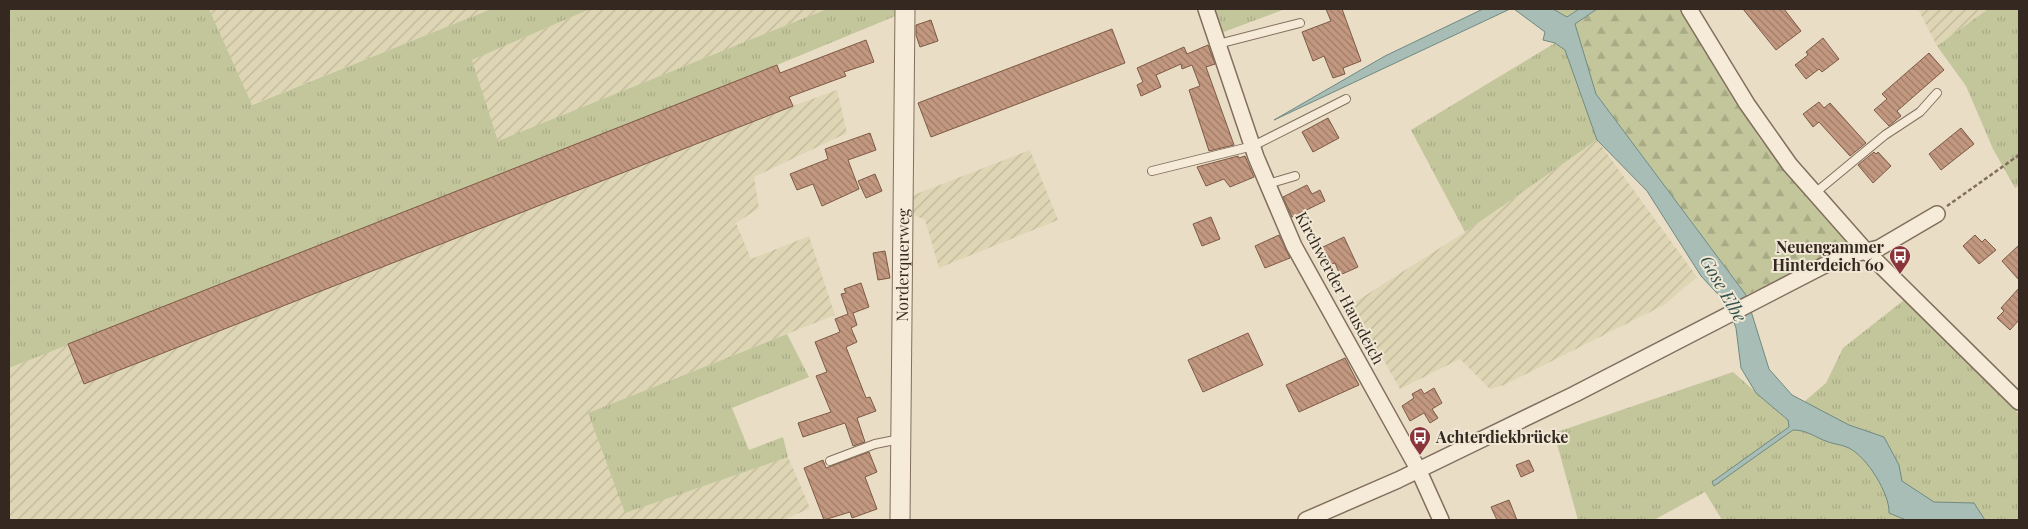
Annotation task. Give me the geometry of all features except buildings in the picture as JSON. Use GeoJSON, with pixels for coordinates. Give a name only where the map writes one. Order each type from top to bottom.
{"type":"FeatureCollection","features":[{"type":"Feature","properties":{"kind":"street","name":"Norderquerweg"},"geometry":{"type":"LineString","coordinates":[[900,520],[905,9]]}},
{"type":"Feature","properties":{"kind":"street","name":"Kirchwerder Hausdeich"},"geometry":{"type":"LineString","coordinates":[[1206,9],[1253,146],[1294,246],[1418,469],[1441,520]]}},
{"type":"Feature","properties":{"kind":"street"},"geometry":{"type":"LineString","coordinates":[[1689,9],[1747,104],[1790,165],[1865,250],[2019,402]]}},
{"type":"Feature","properties":{"kind":"street"},"geometry":{"type":"LineString","coordinates":[[1306,520],[1575,394],[1823,266],[1865,250],[1879,248],[1937,214]]}},
{"type":"Feature","properties":{"kind":"lane"},"geometry":{"type":"LineString","coordinates":[[1218,44],[1300,22]]}},
{"type":"Feature","properties":{"kind":"lane"},"geometry":{"type":"LineString","coordinates":[[1815,193],[1885,135],[1920,112],[1937,92]]}},
{"type":"Feature","properties":{"kind":"lane"},"geometry":{"type":"LineString","coordinates":[[1152,171],[1253,146],[1346,98]]}},
{"type":"Feature","properties":{"kind":"lane"},"geometry":{"type":"LineString","coordinates":[[1268,184],[1295,176]]}},
{"type":"Feature","properties":{"kind":"lane"},"geometry":{"type":"LineString","coordinates":[[830,461],[875,444],[902,438]]}},
{"type":"Feature","properties":{"kind":"path"},"geometry":{"type":"LineString","coordinates":[[1937,214],[2019,155]]}},
{"type":"Feature","properties":{"kind":"shaded area"},"geometry":{"type":"Polygon","coordinates":[[[209,9],[491,9],[251,105],[209,9]]]}},
{"type":"Feature","properties":{"kind":"shaded area"},"geometry":{"type":"Polygon","coordinates":[[[590,9],[827,9],[497,142],[472,60],[590,9]]]}},
{"type":"Feature","properties":{"kind":"shaded area"},"geometry":{"type":"Polygon","coordinates":[[[1918,9],[1988,9],[1937,46],[1918,9]]]}},
{"type":"Feature","properties":{"kind":"shaded area"},"geometry":{"type":"Polygon","coordinates":[[[837,90],[847,133],[754,177],[759,208],[736,223],[751,259],[809,236],[835,315],[588,413],[625,512],[788,457],[810,508],[784,520],[9,520],[9,368],[68,344],[84,384],[837,90]]]}},
{"type":"Feature","properties":{"kind":"shaded area"},"geometry":{"type":"Polygon","coordinates":[[[1597,140],[1697,277],[1664,305],[1504,385],[1490,389],[1460,359],[1400,389],[1352,304],[1465,232],[1597,140]]]}},
{"type":"Feature","properties":{"kind":"shaded area"},"geometry":{"type":"Polygon","coordinates":[[[1030,150],[1058,220],[939,268],[925,220],[911,213],[911,196],[1030,150]]]}},
{"type":"Feature","properties":{"kind":"green space"},"geometry":{"type":"Polygon","coordinates":[[[9,9],[209,9],[252,105],[491,9],[590,9],[472,60],[498,141],[827,9],[898,9],[898,15],[777,65],[9,368],[9,9]]]}},
{"type":"Feature","properties":{"kind":"green space"},"geometry":{"type":"Polygon","coordinates":[[[1213,9],[1285,9],[1221,33],[1213,9]]]}},
{"type":"Feature","properties":{"kind":"green space"},"geometry":{"type":"Polygon","coordinates":[[[1553,9],[1579,9],[1567,17],[1553,9]]]}},
{"type":"Feature","properties":{"kind":"green space"},"geometry":{"type":"Polygon","coordinates":[[[1597,9],[1681,9],[1760,139],[1849,245],[1746,295],[1596,94],[1575,24],[1597,9]]]}},
{"type":"Feature","properties":{"kind":"green space"},"geometry":{"type":"Polygon","coordinates":[[[1988,9],[2019,9],[2019,185],[2015,188],[1993,149],[1966,86],[1937,46],[1988,9]]]}},
{"type":"Feature","properties":{"kind":"green space"},"geometry":{"type":"Polygon","coordinates":[[[1555,43],[1565,50],[1597,140],[1465,232],[1411,130],[1555,43]]]}},
{"type":"Feature","properties":{"kind":"green space"},"geometry":{"type":"Polygon","coordinates":[[[1904,300],[2019,414],[2019,520],[1722,520],[1705,492],[1654,520],[1578,520],[1554,433],[1733,372],[1785,418],[1826,383],[1843,348],[1904,300]]]}},
{"type":"Feature","properties":{"kind":"green space"},"geometry":{"type":"Polygon","coordinates":[[[787,334],[809,377],[732,408],[749,450],[783,437],[788,457],[625,513],[588,413],[787,334]]]}},
{"type":"Feature","properties":{"kind":"water"},"geometry":{"type":"Polygon","coordinates":[[[1483,9],[1510,9],[1274,120],[1385,56],[1483,9]]]}},
{"type":"Feature","properties":{"kind":"water","name":"Gose Elbe"},"geometry":{"type":"Polygon","coordinates":[[[1514,9],[1553,9],[1567,17],[1579,9],[1597,9],[1575,24],[1596,94],[1746,295],[1769,369],[1792,395],[1849,425],[1884,437],[1899,465],[1902,481],[1934,502],[1974,503],[1985,520],[1906,520],[1889,513],[1882,486],[1863,459],[1849,448],[1797,430],[1793,430],[1714,486],[1712,482],[1789,427],[1788,420],[1756,393],[1741,368],[1736,328],[1727,304],[1701,276],[1647,191],[1597,140],[1565,50],[1555,43],[1543,40],[1545,32],[1514,9]]]}},
{"type":"Feature","properties":{"kind":"place","name":"Neuengammer Hinterdeich 60"},"geometry":{"type":"Point","coordinates":[1900,275]}},
{"type":"Feature","properties":{"kind":"place","name":"Achterdiekbrücke"},"geometry":{"type":"Point","coordinates":[1420,456]}}]}
